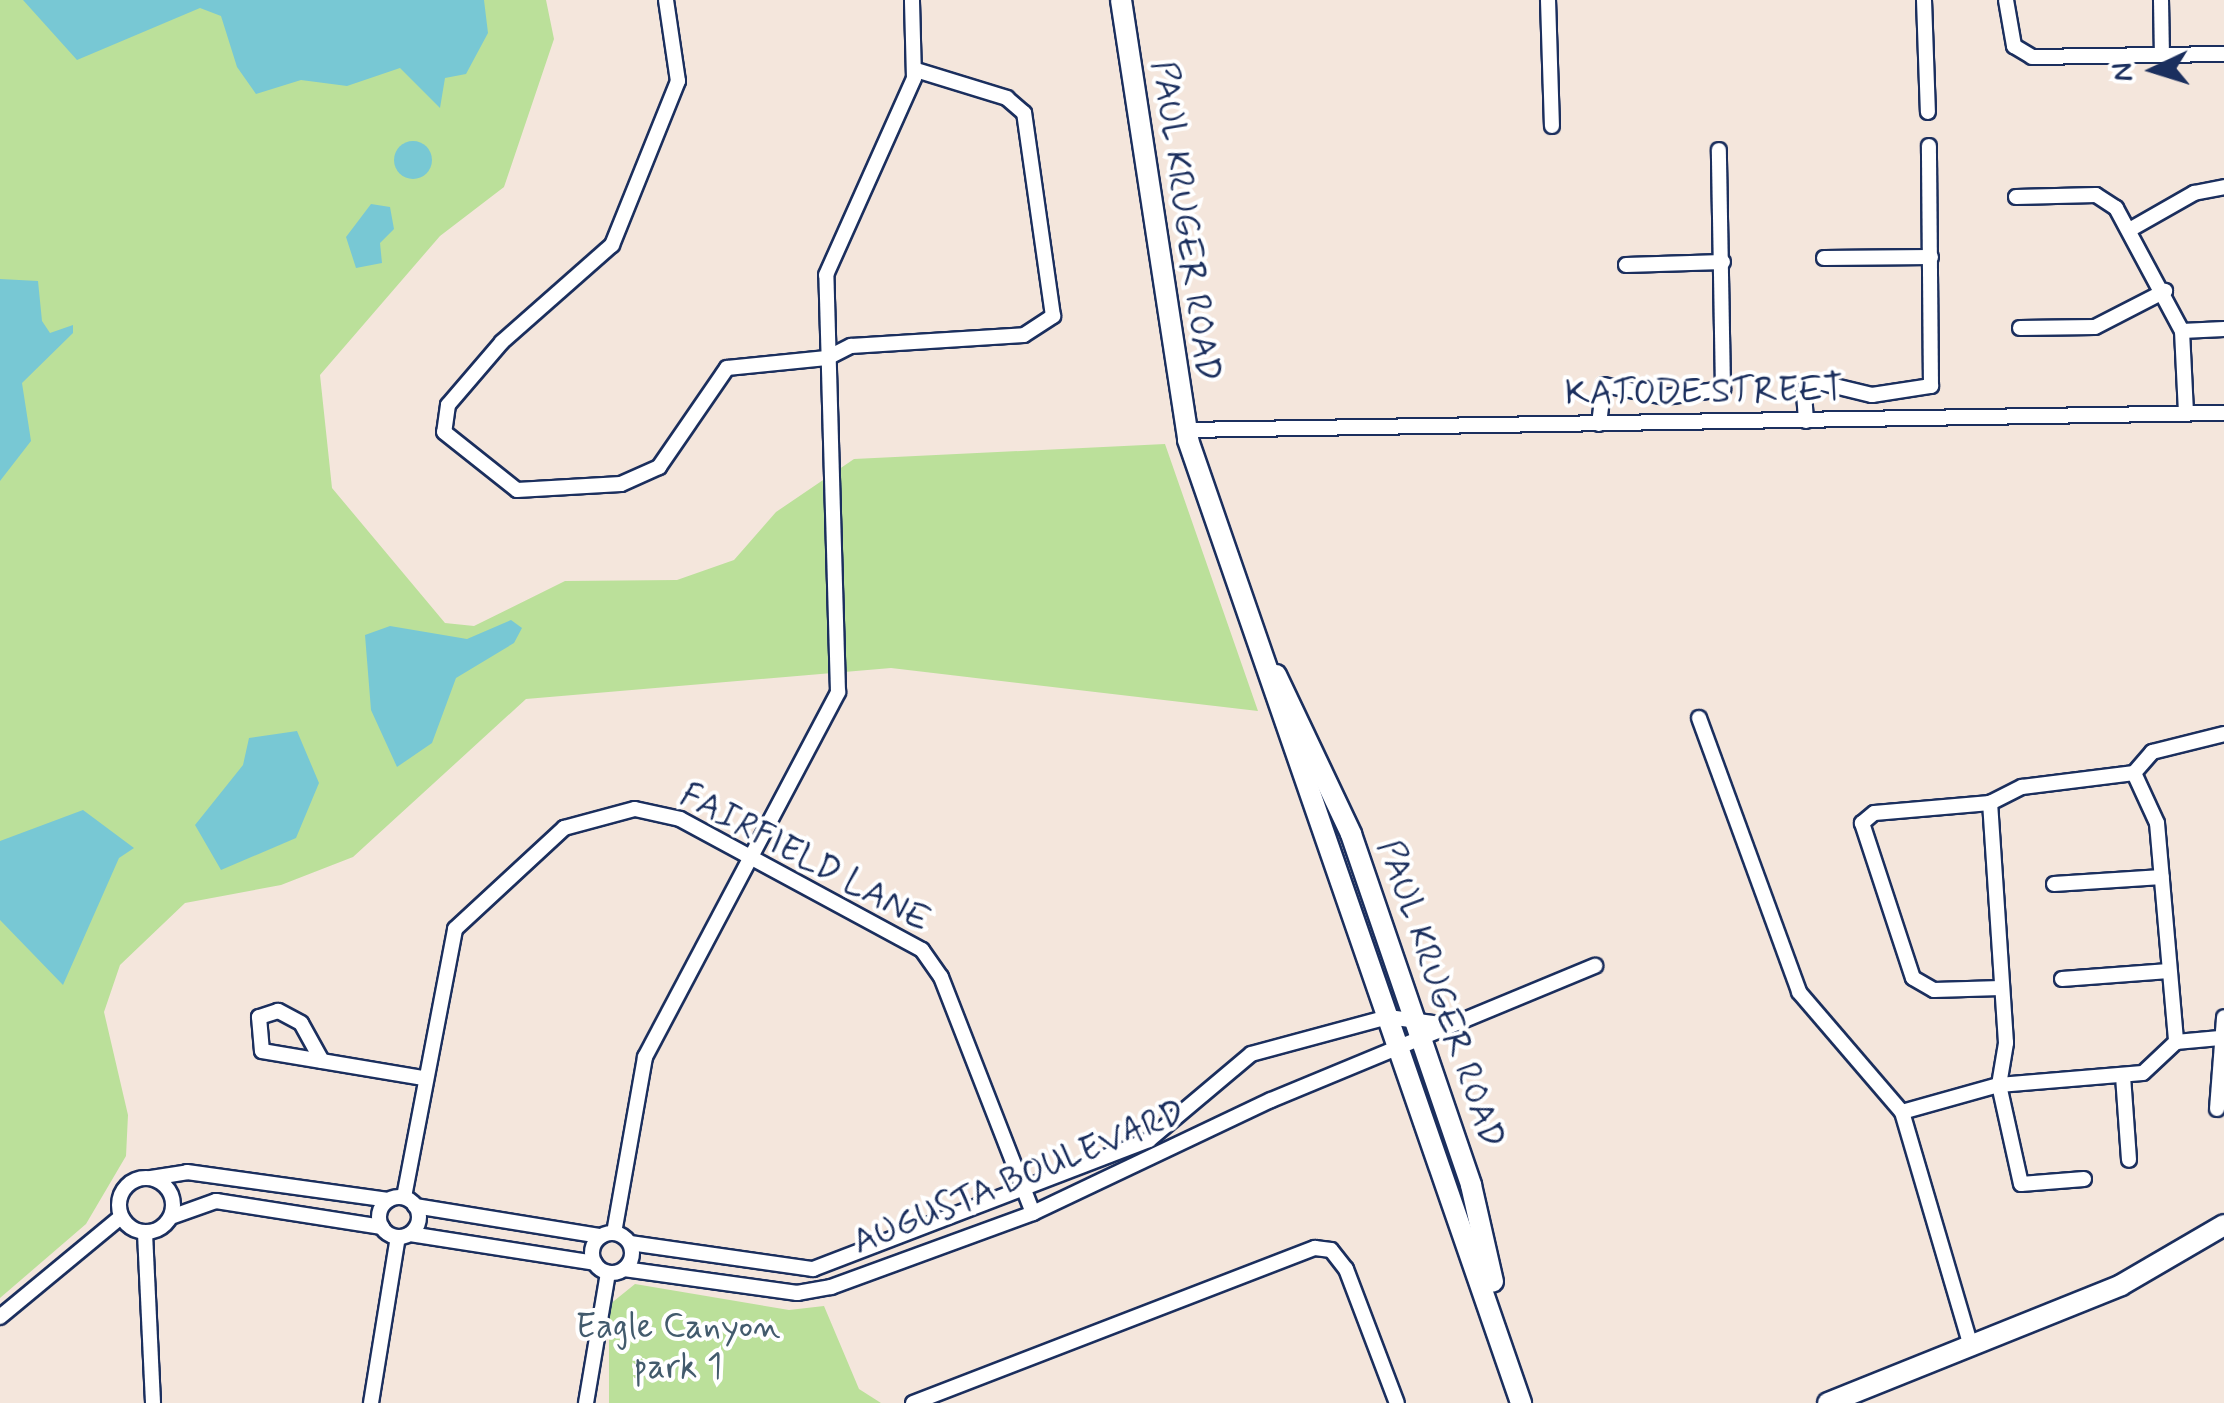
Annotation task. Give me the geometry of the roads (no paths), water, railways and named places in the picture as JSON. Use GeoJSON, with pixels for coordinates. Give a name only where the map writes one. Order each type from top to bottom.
{"type":"FeatureCollection","features":[{"type":"Feature","properties":{"kind":"street"},"geometry":{"type":"LineString","coordinates":[[666,0],[678,81],[612,245],[502,342],[452,398],[444,432],[517,490],[621,484],[654,473],[726,368],[827,358],[851,346],[1024,336],[1053,316],[1024,113],[1007,98],[916,70]]}},
{"type":"Feature","properties":{"kind":"street"},"geometry":{"type":"LineString","coordinates":[[594,1263],[607,1234],[645,1058],[750,858],[842,670],[827,358],[829,263],[916,70],[912,0]]}},
{"type":"Feature","properties":{"kind":"street","name":"PAUL KRUGER ROAD"},"geometry":{"type":"LineString","coordinates":[[1121,0],[1185,430],[1246,621],[1400,1048],[1521,1403]]}},
{"type":"Feature","properties":{"kind":"street"},"geometry":{"type":"LineString","coordinates":[[1548,0],[1552,126]]}},
{"type":"Feature","properties":{"kind":"street"},"geometry":{"type":"LineString","coordinates":[[1924,0],[1928,112]]}},
{"type":"Feature","properties":{"kind":"street"},"geometry":{"type":"LineString","coordinates":[[2006,0],[2014,46],[2049,58],[2224,54]]}},
{"type":"Feature","properties":{"kind":"street"},"geometry":{"type":"LineString","coordinates":[[2161,0],[2162,55]]}},
{"type":"Feature","properties":{"kind":"street"},"geometry":{"type":"LineString","coordinates":[[1806,421],[1804,392],[1814,381],[1872,394],[1930,389],[1929,146]]}},
{"type":"Feature","properties":{"kind":"street"},"geometry":{"type":"LineString","coordinates":[[1599,424],[1604,386],[1665,397],[1721,392],[1723,262],[1719,150]]}},
{"type":"Feature","properties":{"kind":"street"},"geometry":{"type":"LineString","coordinates":[[2131,229],[2194,192],[2224,187]]}},
{"type":"Feature","properties":{"kind":"street"},"geometry":{"type":"LineString","coordinates":[[2016,197],[2096,195],[2131,229],[2182,331],[2186,414]]}},
{"type":"Feature","properties":{"kind":"street"},"geometry":{"type":"LineString","coordinates":[[1824,258],[1930,257]]}},
{"type":"Feature","properties":{"kind":"street"},"geometry":{"type":"LineString","coordinates":[[1626,265],[1723,262]]}},
{"type":"Feature","properties":{"kind":"street"},"geometry":{"type":"LineString","coordinates":[[2020,328],[2095,327],[2165,291]]}},
{"type":"Feature","properties":{"kind":"street"},"geometry":{"type":"LineString","coordinates":[[2182,331],[2224,328]]}},
{"type":"Feature","properties":{"kind":"street","name":"KATODE STREET"},"geometry":{"type":"LineString","coordinates":[[1185,430],[2224,413]]}},
{"type":"Feature","properties":{"kind":"street","name":"PAUL KRUGER ROAD"},"geometry":{"type":"LineString","coordinates":[[1246,621],[1351,834],[1422,1041],[1532,1403]]}},
{"type":"Feature","properties":{"kind":"street"},"geometry":{"type":"LineString","coordinates":[[1698,718],[1799,992],[1879,1077],[1902,1112],[1971,1346]]}},
{"type":"Feature","properties":{"kind":"street"},"geometry":{"type":"LineString","coordinates":[[2002,988],[1934,990],[1913,978],[1862,823],[1874,813],[1990,802],[2022,787],[2134,773],[2152,752],[2224,734]]}},
{"type":"Feature","properties":{"kind":"street"},"geometry":{"type":"LineString","coordinates":[[2134,773],[2154,812],[2176,1042]]}},
{"type":"Feature","properties":{"kind":"street"},"geometry":{"type":"LineString","coordinates":[[1990,802],[2002,988],[1999,1085],[2021,1184],[2084,1179]]}},
{"type":"Feature","properties":{"kind":"street","name":"FAIRFIELD LANE"},"geometry":{"type":"LineString","coordinates":[[371,1403],[410,1202],[424,1078],[455,928],[564,828],[608,810],[648,810],[750,858],[932,962],[1033,1213]]}},
{"type":"Feature","properties":{"kind":"street"},"geometry":{"type":"LineString","coordinates":[[2054,884],[2162,877]]}},
{"type":"Feature","properties":{"kind":"street","name":"AUGUSTA BOULEVARD"},"geometry":{"type":"LineString","coordinates":[[616,1271],[812,1292],[1033,1213],[1422,1041],[1447,1025],[1596,966]]}},
{"type":"Feature","properties":{"kind":"street"},"geometry":{"type":"LineString","coordinates":[[2062,980],[2169,972]]}},
{"type":"Feature","properties":{"kind":"street"},"geometry":{"type":"LineString","coordinates":[[322,1061],[302,1024],[278,1012],[259,1017],[262,1051],[322,1061],[424,1078]]}},
{"type":"Feature","properties":{"kind":"street"},"geometry":{"type":"LineString","coordinates":[[1412,1015],[1447,1025]]}},
{"type":"Feature","properties":{"kind":"street","name":"AUGUSTA BOULEVARD"},"geometry":{"type":"LineString","coordinates":[[630,1243],[814,1269],[1163,1133],[1251,1054],[1388,1017],[1412,1015]]}},
{"type":"Feature","properties":{"kind":"street"},"geometry":{"type":"LineString","coordinates":[[2216,1109],[2224,1017]]}},
{"type":"Feature","properties":{"kind":"street"},"geometry":{"type":"LineString","coordinates":[[1902,1112],[1999,1085],[2123,1076],[2153,1069],[2176,1042],[2220,1038]]}},
{"type":"Feature","properties":{"kind":"street"},"geometry":{"type":"LineString","coordinates":[[2123,1076],[2129,1160]]}},
{"type":"Feature","properties":{"kind":"street"},"geometry":{"type":"LineString","coordinates":[[0,1317],[121,1217],[127,1185],[151,1178],[187,1172],[410,1202],[607,1234],[630,1243],[616,1271],[586,1403]]}},
{"type":"Feature","properties":{"kind":"street"},"geometry":{"type":"LineString","coordinates":[[151,1178],[172,1197],[171,1217]]}},
{"type":"Feature","properties":{"kind":"street"},"geometry":{"type":"LineString","coordinates":[[382,1228],[388,1200]]}},
{"type":"Feature","properties":{"kind":"street"},"geometry":{"type":"LineString","coordinates":[[146,1233],[171,1217],[216,1202],[382,1228],[404,1236],[594,1263],[616,1271]]}},
{"type":"Feature","properties":{"kind":"street"},"geometry":{"type":"LineString","coordinates":[[121,1217],[146,1233]]}},
{"type":"Feature","properties":{"kind":"street"},"geometry":{"type":"LineString","coordinates":[[1828,1403],[2121,1285],[2224,1225]]}},
{"type":"Feature","properties":{"kind":"street"},"geometry":{"type":"LineString","coordinates":[[146,1233],[154,1403]]}},
{"type":"Feature","properties":{"kind":"street"},"geometry":{"type":"LineString","coordinates":[[914,1403],[1316,1248],[1331,1250],[1346,1270],[1397,1403]]}},
{"type":"Feature","properties":{"kind":"water"},"geometry":{"type":"Polygon","coordinates":[[[23,0],[484,0],[488,33],[466,74],[445,78],[440,108],[400,68],[347,86],[301,80],[256,94],[237,67],[221,16],[200,8],[77,60],[23,0]]]}},
{"type":"Feature","properties":{"kind":"water"},"geometry":{"type":"Polygon","coordinates":[[[413,141],[426,147],[432,160],[426,173],[413,179],[400,173],[394,160],[400,147],[413,141]]]}},
{"type":"Feature","properties":{"kind":"water"},"geometry":{"type":"Polygon","coordinates":[[[371,204],[390,207],[394,229],[380,243],[382,263],[356,268],[346,237],[371,204]]]}},
{"type":"Feature","properties":{"kind":"water"},"geometry":{"type":"Polygon","coordinates":[[[0,279],[38,281],[42,321],[50,333],[73,325],[73,333],[22,383],[31,441],[0,481],[0,279]]]}},
{"type":"Feature","properties":{"kind":"water"},"geometry":{"type":"Polygon","coordinates":[[[511,620],[522,628],[514,643],[456,678],[432,743],[397,767],[371,710],[365,635],[390,626],[467,639],[511,620]]]}},
{"type":"Feature","properties":{"kind":"water"},"geometry":{"type":"Polygon","coordinates":[[[297,731],[319,783],[296,838],[221,870],[195,825],[243,765],[249,738],[297,731]]]}},
{"type":"Feature","properties":{"kind":"water"},"geometry":{"type":"Polygon","coordinates":[[[83,810],[134,848],[119,858],[63,985],[0,920],[0,841],[83,810]]]}},
{"type":"Feature","properties":{"kind":"park label","name":"Eagle Canyon park 1"},"geometry":{"type":"Point","coordinates":[678,1347]}}]}
